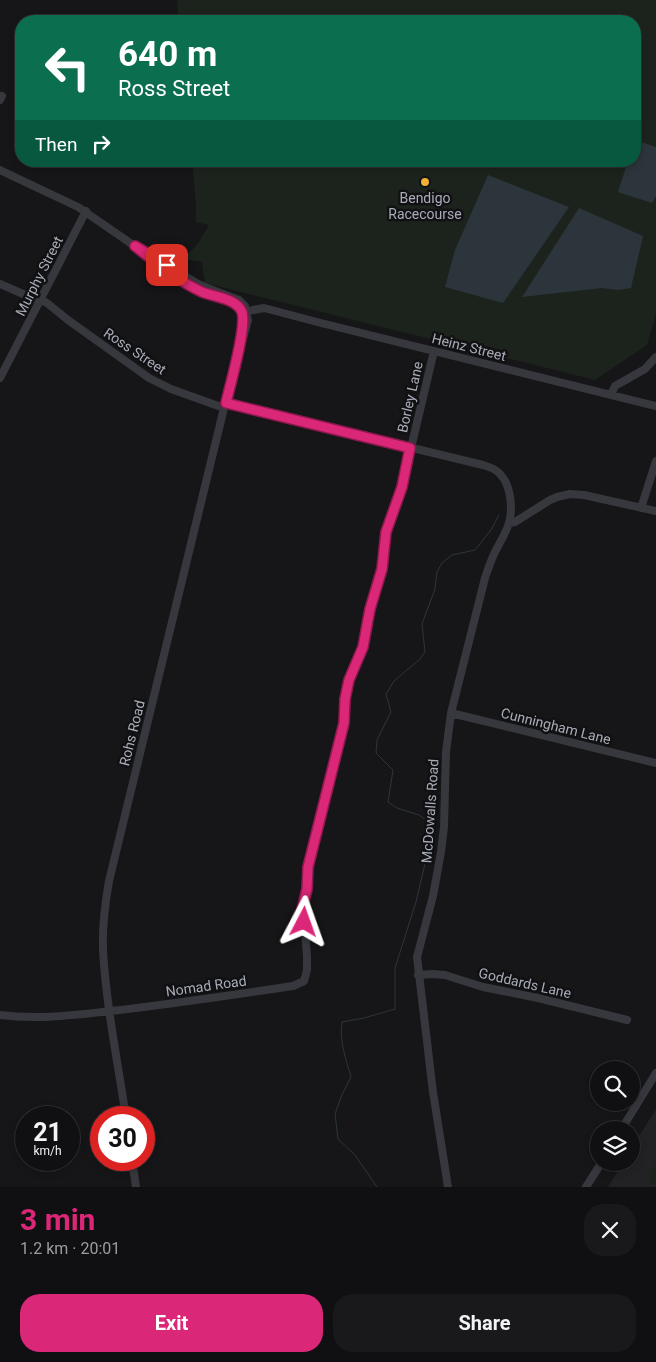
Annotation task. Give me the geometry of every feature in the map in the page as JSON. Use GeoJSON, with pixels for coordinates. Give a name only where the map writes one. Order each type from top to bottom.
{"type":"FeatureCollection","features":[{"type":"Feature","properties":{"kind":"street","name":"Heinz Street"},"geometry":{"type":"LineString","coordinates":[[0,170],[54,194],[86,212],[178,274],[205,288],[235,298],[243,303],[244,310],[259,304],[297,318],[656,406]]}},
{"type":"Feature","properties":{"kind":"street","name":"Murphy Street"},"geometry":{"type":"LineString","coordinates":[[0,378],[4,362],[40,300],[86,212]]}},
{"type":"Feature","properties":{"kind":"street","name":"Ross Street"},"geometry":{"type":"LineString","coordinates":[[0,284],[48,303],[68,320],[149,378],[171,389],[225,405],[483,465],[490,467],[500,474]]}},
{"type":"Feature","properties":{"kind":"street","name":"Rohs Road"},"geometry":{"type":"LineString","coordinates":[[124,1106],[103,949],[103,916],[109,881],[225,405],[248,324],[244,310]]}},
{"type":"Feature","properties":{"kind":"street","name":"Borley Lane"},"geometry":{"type":"LineString","coordinates":[[304,981],[307,970],[307,956],[302,909],[307,889],[308,867],[340,742],[349,680],[363,647],[370,609],[382,569],[386,532],[402,487],[434,351]]}},
{"type":"Feature","properties":{"kind":"street"},"geometry":{"type":"LineString","coordinates":[[611,395],[616,386],[644,369],[656,357]]}},
{"type":"Feature","properties":{"kind":"street"},"geometry":{"type":"LineString","coordinates":[[641,508],[656,461]]}},
{"type":"Feature","properties":{"kind":"street","name":"McDowalls Road"},"geometry":{"type":"LineString","coordinates":[[448,1187],[433,1092],[417,960],[442,852],[446,752],[451,713],[486,578],[495,552],[509,523],[511,513],[506,482],[500,474]]}},
{"type":"Feature","properties":{"kind":"street"},"geometry":{"type":"LineString","coordinates":[[509,523],[515,522],[550,500],[570,494],[584,495],[656,511]]}},
{"type":"Feature","properties":{"kind":"street","name":"Cunningham Lane"},"geometry":{"type":"LineString","coordinates":[[451,713],[656,763]]}},
{"type":"Feature","properties":{"kind":"street","name":"Goddards Lane"},"geometry":{"type":"LineString","coordinates":[[418,975],[445,975],[483,987],[538,998],[627,1020]]}},
{"type":"Feature","properties":{"kind":"street","name":"Nomad Road"},"geometry":{"type":"LineString","coordinates":[[0,1015],[36,1018],[164,1005],[294,986],[304,981]]}},
{"type":"Feature","properties":{"kind":"street"},"geometry":{"type":"LineString","coordinates":[[626,1121],[656,1072]]}},
{"type":"Feature","properties":{"kind":"street"},"geometry":{"type":"LineString","coordinates":[[134,1171],[136,1187]]}},
{"type":"Feature","properties":{"kind":"street"},"geometry":{"type":"LineString","coordinates":[[586,1187],[596,1171]]}},
{"type":"Feature","properties":{"kind":"shaded area","name":"Bendigo Racecourse"},"geometry":{"type":"Polygon","coordinates":[[[177,0],[656,0],[656,314],[647,345],[595,380],[205,283],[202,262],[183,259],[197,245],[209,225],[196,222],[193,167],[641,167],[641,15],[178,15],[177,0]]]}},
{"type":"Feature","properties":{"kind":"shaded area"},"geometry":{"type":"Polygon","coordinates":[[[641,142],[656,147],[656,196],[652,203],[618,192],[626,167],[641,167],[641,142]]]}},
{"type":"Feature","properties":{"kind":"shaded area"},"geometry":{"type":"Polygon","coordinates":[[[488,175],[569,207],[503,303],[445,287],[455,250],[488,175]]]}},
{"type":"Feature","properties":{"kind":"shaded area"},"geometry":{"type":"Polygon","coordinates":[[[579,208],[643,236],[631,288],[618,290],[602,288],[522,297],[579,208]]]}},
{"type":"Feature","properties":{"kind":"shaded area"},"geometry":{"type":"Polygon","coordinates":[[[656,1109],[656,1187],[608,1187],[618,1171],[640,1171],[640,1135],[656,1109]]]}},
{"type":"Feature","properties":{"kind":"shaded area"},"geometry":{"type":"Polygon","coordinates":[[[656,1162],[656,1185],[651,1184],[648,1175],[656,1162]]]}},
{"type":"Feature","properties":{"kind":"waterway"},"geometry":{"type":"LineString","coordinates":[[377,1187],[355,1155],[338,1139],[335,1114],[351,1077],[342,1043],[342,1022],[395,1009],[395,968],[416,902],[430,836],[430,823],[419,815],[397,808],[388,802],[393,770],[376,753],[377,740],[391,712],[386,694],[394,681],[420,659],[425,652],[422,624],[435,589],[437,572],[442,563],[452,555],[475,550],[491,530],[499,515]]}},
{"type":"Feature","properties":{"kind":"place","name":"Bendigo Racecourse"},"geometry":{"type":"Point","coordinates":[425,182]}},
{"type":"Feature","properties":{"kind":"route"},"geometry":{"type":"LineString","coordinates":[[167,265],[135,246],[187,284],[208,294],[233,302],[242,313],[243,328],[226,403],[410,448],[402,487],[386,532],[382,569],[370,609],[363,647],[349,680],[345,699],[344,723],[308,867],[307,889],[302,909],[304,922]]}}]}
